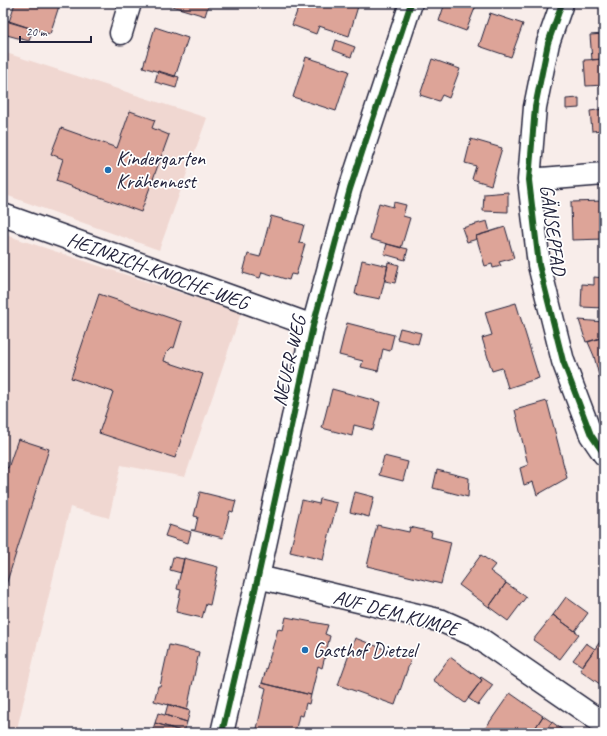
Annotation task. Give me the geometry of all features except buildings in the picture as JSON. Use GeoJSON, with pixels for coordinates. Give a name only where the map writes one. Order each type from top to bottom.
{"type":"FeatureCollection","features":[{"type":"Feature","properties":{"kind":"street"},"geometry":{"type":"LineString","coordinates":[[121,33],[130,3]]}},
{"type":"Feature","properties":{"kind":"street","name":"NEUER WEG"},"geometry":{"type":"LineString","coordinates":[[222,733],[313,326],[350,189],[411,3]]}},
{"type":"Feature","properties":{"kind":"street","name":"GÄNSEPFAD"},"geometry":{"type":"LineString","coordinates":[[562,3],[548,43],[535,107],[529,180],[539,265],[563,361],[591,435],[604,454]]}},
{"type":"Feature","properties":{"kind":"street","name":"GÄNSEPFAD"},"geometry":{"type":"LineString","coordinates":[[529,180],[604,174]]}},
{"type":"Feature","properties":{"kind":"street","name":"HEINRICH-KNOCHE-WEG"},"geometry":{"type":"LineString","coordinates":[[3,216],[313,326]]}},
{"type":"Feature","properties":{"kind":"street","name":"AUF DEM KUMPE"},"geometry":{"type":"LineString","coordinates":[[258,577],[442,621],[476,636],[604,724]]}},
{"type":"Feature","properties":{"kind":"shaded area"},"geometry":{"type":"Polygon","coordinates":[[[3,52],[207,118],[159,250],[3,194],[3,52]]]}},
{"type":"Feature","properties":{"kind":"shaded area"},"geometry":{"type":"Polygon","coordinates":[[[3,234],[241,313],[185,477],[121,465],[109,518],[70,507],[16,733],[3,733],[3,234]]]}},
{"type":"Feature","properties":{"kind":"cycle path"},"geometry":{"type":"LineString","coordinates":[[222,733],[313,326],[350,189],[411,3]]}},
{"type":"Feature","properties":{"kind":"cycle path"},"geometry":{"type":"LineString","coordinates":[[562,3],[548,43],[535,107],[529,180],[539,265],[563,361],[591,435],[604,454]]}},
{"type":"Feature","properties":{"kind":"place","name":"Kindergarten Krähennest"},"geometry":{"type":"Point","coordinates":[108,170]}},
{"type":"Feature","properties":{"kind":"place","name":"Gasthof Dietzel"},"geometry":{"type":"Point","coordinates":[305,650]}}]}
